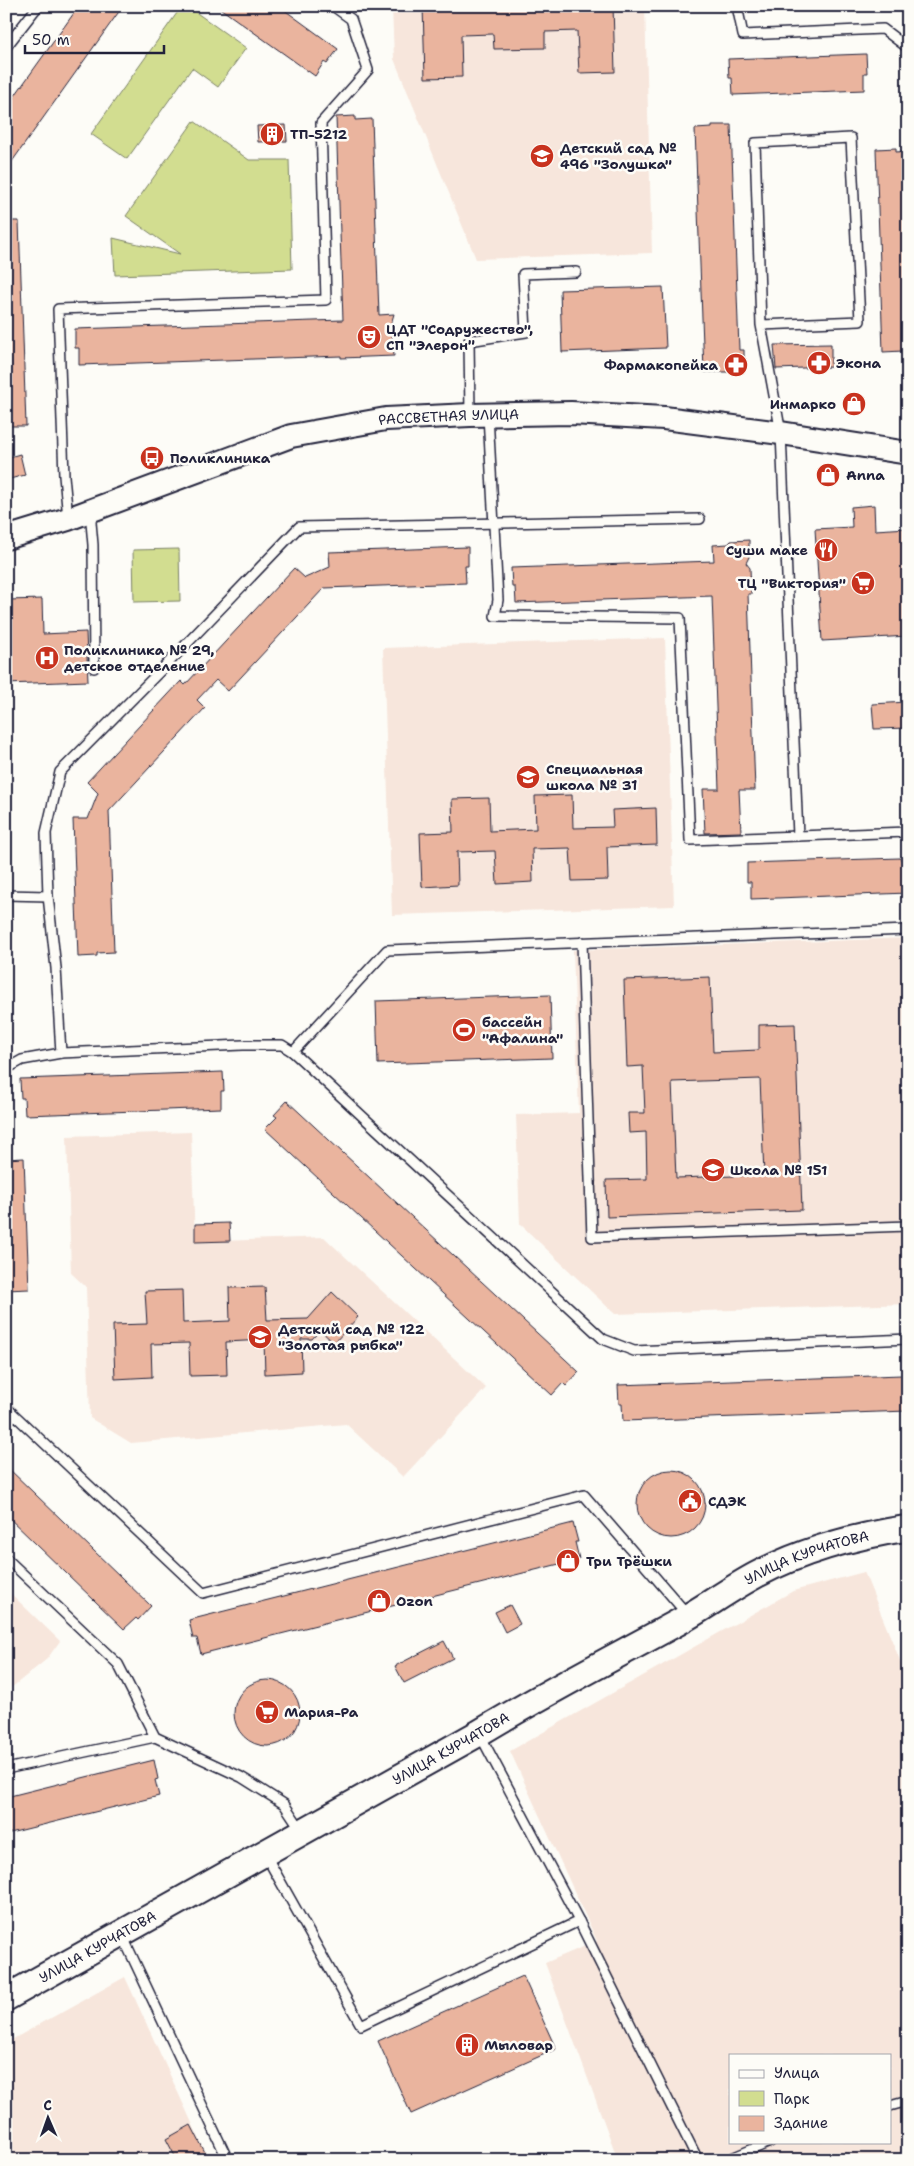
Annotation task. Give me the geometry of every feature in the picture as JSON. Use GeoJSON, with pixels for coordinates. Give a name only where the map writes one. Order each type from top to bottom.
{"type":"FeatureCollection","features":[{"type":"Feature","properties":{"kind":"main road","name":"УЛИЦА КУРЧАТОВА"},"geometry":{"type":"LineString","coordinates":[[6,1998],[122,1935],[302,1831],[479,1733],[525,1705],[689,1616],[756,1575],[814,1549],[908,1528]]}},
{"type":"Feature","properties":{"kind":"street","name":"РАССВЕТНАЯ УЛИЦА"},"geometry":{"type":"LineString","coordinates":[[6,538],[68,519],[291,436],[386,419],[479,414],[571,413],[646,417],[780,433],[908,453]]}},
{"type":"Feature","properties":{"kind":"lane"},"geometry":{"type":"LineString","coordinates":[[6,47],[38,6]]}},
{"type":"Feature","properties":{"kind":"lane"},"geometry":{"type":"LineString","coordinates":[[68,519],[64,476],[58,309],[326,300],[321,123],[368,70],[351,19],[333,6]]}},
{"type":"Feature","properties":{"kind":"lane"},"geometry":{"type":"LineString","coordinates":[[737,6],[743,35],[883,29],[908,48]]}},
{"type":"Feature","properties":{"kind":"lane"},"geometry":{"type":"LineString","coordinates":[[760,325],[860,321],[851,138],[755,143],[760,325],[780,433],[798,836]]}},
{"type":"Feature","properties":{"kind":"lane"},"geometry":{"type":"LineString","coordinates":[[576,272],[523,274],[526,332],[469,341],[493,523],[498,600],[495,616],[680,618],[690,840],[908,832]]}},
{"type":"Feature","properties":{"kind":"lane"},"geometry":{"type":"LineString","coordinates":[[90,511],[93,545],[94,668]]}},
{"type":"Feature","properties":{"kind":"lane"},"geometry":{"type":"LineString","coordinates":[[61,1053],[56,968],[48,896],[46,833],[60,772],[299,527],[700,519]]}},
{"type":"Feature","properties":{"kind":"lane"},"geometry":{"type":"LineString","coordinates":[[6,895],[48,896]]}},
{"type":"Feature","properties":{"kind":"lane"},"geometry":{"type":"LineString","coordinates":[[293,1052],[387,950],[908,930]]}},
{"type":"Feature","properties":{"kind":"lane"},"geometry":{"type":"LineString","coordinates":[[582,942],[592,1237],[908,1226]]}},
{"type":"Feature","properties":{"kind":"lane"},"geometry":{"type":"LineString","coordinates":[[6,1069],[22,1060],[61,1053],[282,1045],[293,1052],[603,1339],[634,1351],[908,1339]]}},
{"type":"Feature","properties":{"kind":"lane"},"geometry":{"type":"LineString","coordinates":[[6,1407],[202,1593],[584,1495],[689,1616]]}},
{"type":"Feature","properties":{"kind":"lane"},"geometry":{"type":"LineString","coordinates":[[6,1558],[118,1664],[155,1737]]}},
{"type":"Feature","properties":{"kind":"lane"},"geometry":{"type":"LineString","coordinates":[[479,1733],[579,1920],[698,2160]]}},
{"type":"Feature","properties":{"kind":"lane"},"geometry":{"type":"LineString","coordinates":[[6,1769],[155,1737],[241,1777],[284,1804],[302,1831]]}},
{"type":"Feature","properties":{"kind":"lane"},"geometry":{"type":"LineString","coordinates":[[264,1853],[360,2025],[579,1920]]}},
{"type":"Feature","properties":{"kind":"lane"},"geometry":{"type":"LineString","coordinates":[[122,1935],[228,2160]]}},
{"type":"Feature","properties":{"kind":"lane"},"geometry":{"type":"LineString","coordinates":[[892,2105],[908,2101]]}},
{"type":"Feature","properties":{"kind":"lane"},"geometry":{"type":"LineString","coordinates":[[727,2160],[765,2144]]}},
{"type":"Feature","properties":{"kind":"shaded area","name":"Детский сад № 496 \"Золушка\""},"geometry":{"type":"Polygon","coordinates":[[[392,6],[645,6],[652,253],[476,259],[394,59],[392,6]]]}},
{"type":"Feature","properties":{"kind":"shaded area","name":"Специальная школа № 31"},"geometry":{"type":"Polygon","coordinates":[[[665,638],[674,906],[392,915],[383,648],[665,638]]]}},
{"type":"Feature","properties":{"kind":"shaded area","name":"Школа № 151"},"geometry":{"type":"Polygon","coordinates":[[[908,938],[908,1304],[615,1314],[520,1224],[516,1115],[579,1113],[573,950],[908,938]]]}},
{"type":"Feature","properties":{"kind":"shaded area","name":"Детский сад № 122 \"Золотая рыбка\""},"geometry":{"type":"Polygon","coordinates":[[[191,1132],[195,1242],[324,1237],[486,1388],[403,1477],[346,1424],[131,1443],[90,1418],[86,1287],[71,1273],[67,1136],[191,1132]]]}},
{"type":"Feature","properties":{"kind":"shaded area"},"geometry":{"type":"Polygon","coordinates":[[[864,1572],[908,1680],[908,2160],[618,2160],[545,1963],[597,1941],[510,1751],[793,1591],[864,1572]]]}},
{"type":"Feature","properties":{"kind":"shaded area"},"geometry":{"type":"Polygon","coordinates":[[[6,1589],[60,1641],[47,1659],[6,1692],[6,1589]]]}},
{"type":"Feature","properties":{"kind":"shaded area"},"geometry":{"type":"Polygon","coordinates":[[[125,1977],[209,2160],[6,2160],[6,2043],[125,1977]]]}},
{"type":"Feature","properties":{"kind":"green space"},"geometry":{"type":"Polygon","coordinates":[[[182,6],[187,6],[246,48],[218,87],[192,68],[127,159],[91,134],[182,6]]]}},
{"type":"Feature","properties":{"kind":"green space"},"geometry":{"type":"Polygon","coordinates":[[[194,121],[249,160],[289,160],[292,269],[115,275],[113,238],[180,254],[126,216],[194,121]]]}},
{"type":"Feature","properties":{"kind":"green space"},"geometry":{"type":"Polygon","coordinates":[[[179,549],[180,601],[134,602],[133,550],[179,549]]]}},
{"type":"Feature","properties":{"kind":"building"},"geometry":{"type":"Polygon","coordinates":[[[79,6],[123,6],[6,170],[6,108],[79,6]]]}},
{"type":"Feature","properties":{"kind":"building"},"geometry":{"type":"Polygon","coordinates":[[[217,6],[279,6],[338,49],[327,64],[324,62],[315,76],[217,6]]]}},
{"type":"Feature","properties":{"kind":"building"},"geometry":{"type":"Polygon","coordinates":[[[423,6],[613,6],[615,72],[579,73],[577,31],[545,32],[545,48],[494,49],[493,34],[461,35],[462,77],[425,78],[423,6]]]}},
{"type":"Feature","properties":{"kind":"building"},"geometry":{"type":"Polygon","coordinates":[[[866,54],[867,73],[864,73],[864,90],[733,95],[732,78],[729,78],[728,59],[866,54]]]}},
{"type":"Feature","properties":{"kind":"building"},"geometry":{"type":"Polygon","coordinates":[[[355,116],[355,120],[372,119],[379,315],[394,314],[391,324],[394,356],[341,358],[341,356],[79,365],[79,348],[75,348],[75,329],[343,320],[336,117],[355,116]]]}},
{"type":"Feature","properties":{"kind":"building","name":"ТП-5212"},"geometry":{"type":"Polygon","coordinates":[[[286,125],[287,141],[258,142],[257,126],[286,125]]]}},
{"type":"Feature","properties":{"kind":"building"},"geometry":{"type":"Polygon","coordinates":[[[712,125],[731,125],[739,350],[744,350],[744,372],[704,372],[695,129],[712,128],[712,125]]]}},
{"type":"Feature","properties":{"kind":"building"},"geometry":{"type":"Polygon","coordinates":[[[896,148],[896,152],[908,151],[908,347],[902,348],[903,351],[883,352],[876,149],[896,148]]]}},
{"type":"Feature","properties":{"kind":"building"},"geometry":{"type":"Polygon","coordinates":[[[6,221],[19,221],[26,426],[6,426],[6,221]]]}},
{"type":"Feature","properties":{"kind":"building"},"geometry":{"type":"Polygon","coordinates":[[[663,287],[666,348],[562,352],[560,290],[663,287]]]}},
{"type":"Feature","properties":{"kind":"building"},"geometry":{"type":"Polygon","coordinates":[[[831,344],[831,367],[776,369],[774,345],[831,344]]]}},
{"type":"Feature","properties":{"kind":"building"},"geometry":{"type":"Polygon","coordinates":[[[20,454],[25,475],[6,480],[6,458],[20,454]]]}},
{"type":"Feature","properties":{"kind":"building","name":"ТЦ \"Виктория\""},"geometry":{"type":"Polygon","coordinates":[[[874,505],[875,530],[908,528],[908,636],[822,641],[815,529],[852,527],[851,507],[874,505]]]}},
{"type":"Feature","properties":{"kind":"building"},"geometry":{"type":"Polygon","coordinates":[[[749,540],[749,557],[746,563],[750,568],[751,594],[748,594],[755,790],[739,790],[741,832],[705,833],[703,789],[719,789],[712,596],[516,603],[515,587],[512,587],[511,568],[714,561],[713,545],[749,540]]]}},
{"type":"Feature","properties":{"kind":"building"},"geometry":{"type":"Polygon","coordinates":[[[468,547],[468,566],[465,566],[466,583],[324,588],[228,691],[216,680],[197,700],[205,708],[109,811],[114,952],[97,953],[97,956],[78,957],[73,819],[88,819],[98,793],[87,782],[181,681],[185,685],[294,568],[305,578],[330,567],[329,552],[468,547]]]}},
{"type":"Feature","properties":{"kind":"building","name":"Поликлиника № 29, детское отделение"},"geometry":{"type":"Polygon","coordinates":[[[42,599],[43,634],[86,632],[88,681],[6,684],[6,635],[10,635],[8,600],[42,599]]]}},
{"type":"Feature","properties":{"kind":"building"},"geometry":{"type":"Polygon","coordinates":[[[908,702],[908,728],[874,729],[872,704],[908,702]]]}},
{"type":"Feature","properties":{"kind":"building"},"geometry":{"type":"Polygon","coordinates":[[[572,795],[573,828],[613,827],[612,810],[656,808],[657,845],[607,847],[608,880],[572,881],[570,848],[532,849],[533,882],[497,884],[495,851],[457,852],[458,885],[422,887],[420,833],[453,832],[452,799],[489,798],[490,831],[536,829],[535,796],[572,795]]]}},
{"type":"Feature","properties":{"kind":"building"},"geometry":{"type":"Polygon","coordinates":[[[900,858],[901,860],[908,860],[908,893],[751,899],[751,882],[747,882],[747,863],[900,858]]]}},
{"type":"Feature","properties":{"kind":"building"},"geometry":{"type":"Polygon","coordinates":[[[710,977],[713,1052],[759,1050],[759,1025],[795,1024],[802,1210],[607,1217],[606,1180],[647,1179],[646,1132],[629,1133],[628,1113],[645,1113],[643,1066],[627,1067],[624,980],[710,977]],[[760,1079],[672,1082],[676,1178],[764,1175],[760,1079]]]}},
{"type":"Feature","properties":{"kind":"building","name":"бассейн \"Афалина\""},"geometry":{"type":"Polygon","coordinates":[[[550,995],[552,1058],[378,1064],[376,1001],[550,995]]]}},
{"type":"Feature","properties":{"kind":"building"},"geometry":{"type":"Polygon","coordinates":[[[223,1072],[224,1091],[221,1091],[221,1108],[25,1115],[24,1098],[21,1098],[20,1079],[223,1072]]]}},
{"type":"Feature","properties":{"kind":"building"},"geometry":{"type":"Polygon","coordinates":[[[287,1101],[579,1372],[566,1386],[563,1383],[552,1395],[265,1129],[277,1117],[274,1115],[287,1101]]]}},
{"type":"Feature","properties":{"kind":"building"},"geometry":{"type":"Polygon","coordinates":[[[24,1158],[29,1289],[6,1290],[6,1159],[24,1158]]]}},
{"type":"Feature","properties":{"kind":"building"},"geometry":{"type":"Polygon","coordinates":[[[229,1223],[230,1241],[195,1242],[195,1224],[229,1223]]]}},
{"type":"Feature","properties":{"kind":"building"},"geometry":{"type":"Polygon","coordinates":[[[265,1287],[267,1320],[308,1319],[332,1292],[358,1317],[334,1343],[320,1330],[312,1339],[301,1339],[302,1372],[265,1374],[264,1340],[226,1342],[227,1375],[190,1376],[189,1343],[151,1344],[152,1377],[115,1379],[113,1325],[147,1324],[145,1291],[182,1290],[183,1323],[230,1321],[229,1288],[265,1287]]]}},
{"type":"Feature","properties":{"kind":"building"},"geometry":{"type":"Polygon","coordinates":[[[902,1375],[902,1378],[908,1377],[908,1411],[623,1421],[622,1404],[619,1404],[618,1385],[902,1375]]]}},
{"type":"Feature","properties":{"kind":"building"},"geometry":{"type":"Polygon","coordinates":[[[6,1466],[151,1606],[138,1620],[136,1618],[124,1629],[6,1515],[6,1466]]]}},
{"type":"Feature","properties":{"kind":"building"},"geometry":{"type":"Polygon","coordinates":[[[678,1470],[690,1476],[699,1485],[705,1497],[703,1517],[695,1528],[678,1538],[664,1538],[647,1528],[639,1517],[637,1497],[647,1480],[658,1472],[678,1470]]]}},
{"type":"Feature","properties":{"kind":"building"},"geometry":{"type":"Polygon","coordinates":[[[573,1523],[578,1542],[575,1542],[579,1559],[201,1654],[197,1638],[193,1638],[189,1620],[573,1523]]]}},
{"type":"Feature","properties":{"kind":"building"},"geometry":{"type":"Polygon","coordinates":[[[510,1605],[520,1624],[505,1632],[495,1612],[510,1605]]]}},
{"type":"Feature","properties":{"kind":"building"},"geometry":{"type":"Polygon","coordinates":[[[444,1641],[453,1658],[404,1683],[395,1666],[444,1641]]]}},
{"type":"Feature","properties":{"kind":"building","name":"Мария-Ра"},"geometry":{"type":"Polygon","coordinates":[[[267,1680],[279,1683],[290,1690],[297,1701],[300,1713],[297,1725],[290,1736],[279,1743],[267,1746],[255,1743],[244,1736],[237,1725],[234,1713],[237,1701],[244,1690],[255,1683],[267,1680]]]}},
{"type":"Feature","properties":{"kind":"building"},"geometry":{"type":"Polygon","coordinates":[[[154,1760],[158,1779],[155,1780],[159,1796],[6,1834],[6,1797],[154,1760]]]}},
{"type":"Feature","properties":{"kind":"building","name":"Мыловар"},"geometry":{"type":"Polygon","coordinates":[[[523,1976],[556,2049],[411,2114],[378,2041],[523,1976]]]}},
{"type":"Feature","properties":{"kind":"building"},"geometry":{"type":"Polygon","coordinates":[[[191,2125],[209,2160],[177,2160],[166,2139],[191,2125]]]}},
{"type":"Feature","properties":{"kind":"place","name":"ТП-5212"},"geometry":{"type":"Point","coordinates":[272,134]}},
{"type":"Feature","properties":{"kind":"place","name":"Детский сад № 496 \"Золушка\""},"geometry":{"type":"Point","coordinates":[542,156]}},
{"type":"Feature","properties":{"kind":"place","name":"ЦДТ \"Содружество\", СП \"Элерон\""},"geometry":{"type":"Point","coordinates":[369,337]}},
{"type":"Feature","properties":{"kind":"place","name":"Экона"},"geometry":{"type":"Point","coordinates":[819,363]}},
{"type":"Feature","properties":{"kind":"place","name":"Фармакопейка"},"geometry":{"type":"Point","coordinates":[736,365]}},
{"type":"Feature","properties":{"kind":"place","name":"Инмарко"},"geometry":{"type":"Point","coordinates":[854,404]}},
{"type":"Feature","properties":{"kind":"place","name":"Поликлиника"},"geometry":{"type":"Point","coordinates":[152,458]}},
{"type":"Feature","properties":{"kind":"place","name":"Anna"},"geometry":{"type":"Point","coordinates":[828,475]}},
{"type":"Feature","properties":{"kind":"place","name":"Суши маке"},"geometry":{"type":"Point","coordinates":[826,550]}},
{"type":"Feature","properties":{"kind":"place","name":"ТЦ \"Виктория\""},"geometry":{"type":"Point","coordinates":[863,583]}},
{"type":"Feature","properties":{"kind":"place","name":"Поликлиника № 29, детское отделение"},"geometry":{"type":"Point","coordinates":[47,658]}},
{"type":"Feature","properties":{"kind":"place","name":"Специальная школа № 31"},"geometry":{"type":"Point","coordinates":[528,777]}},
{"type":"Feature","properties":{"kind":"place","name":"бассейн \"Афалина\""},"geometry":{"type":"Point","coordinates":[464,1030]}},
{"type":"Feature","properties":{"kind":"place","name":"Школа № 151"},"geometry":{"type":"Point","coordinates":[713,1170]}},
{"type":"Feature","properties":{"kind":"place","name":"Детский сад № 122 \"Золотая рыбка\""},"geometry":{"type":"Point","coordinates":[260,1337]}},
{"type":"Feature","properties":{"kind":"place","name":"СДЭК"},"geometry":{"type":"Point","coordinates":[690,1501]}},
{"type":"Feature","properties":{"kind":"place","name":"Три Трёшки"},"geometry":{"type":"Point","coordinates":[568,1561]}},
{"type":"Feature","properties":{"kind":"place","name":"Ozon"},"geometry":{"type":"Point","coordinates":[379,1601]}},
{"type":"Feature","properties":{"kind":"place","name":"Мария-Ра"},"geometry":{"type":"Point","coordinates":[267,1712]}},
{"type":"Feature","properties":{"kind":"place","name":"Мыловар"},"geometry":{"type":"Point","coordinates":[467,2045]}}]}
